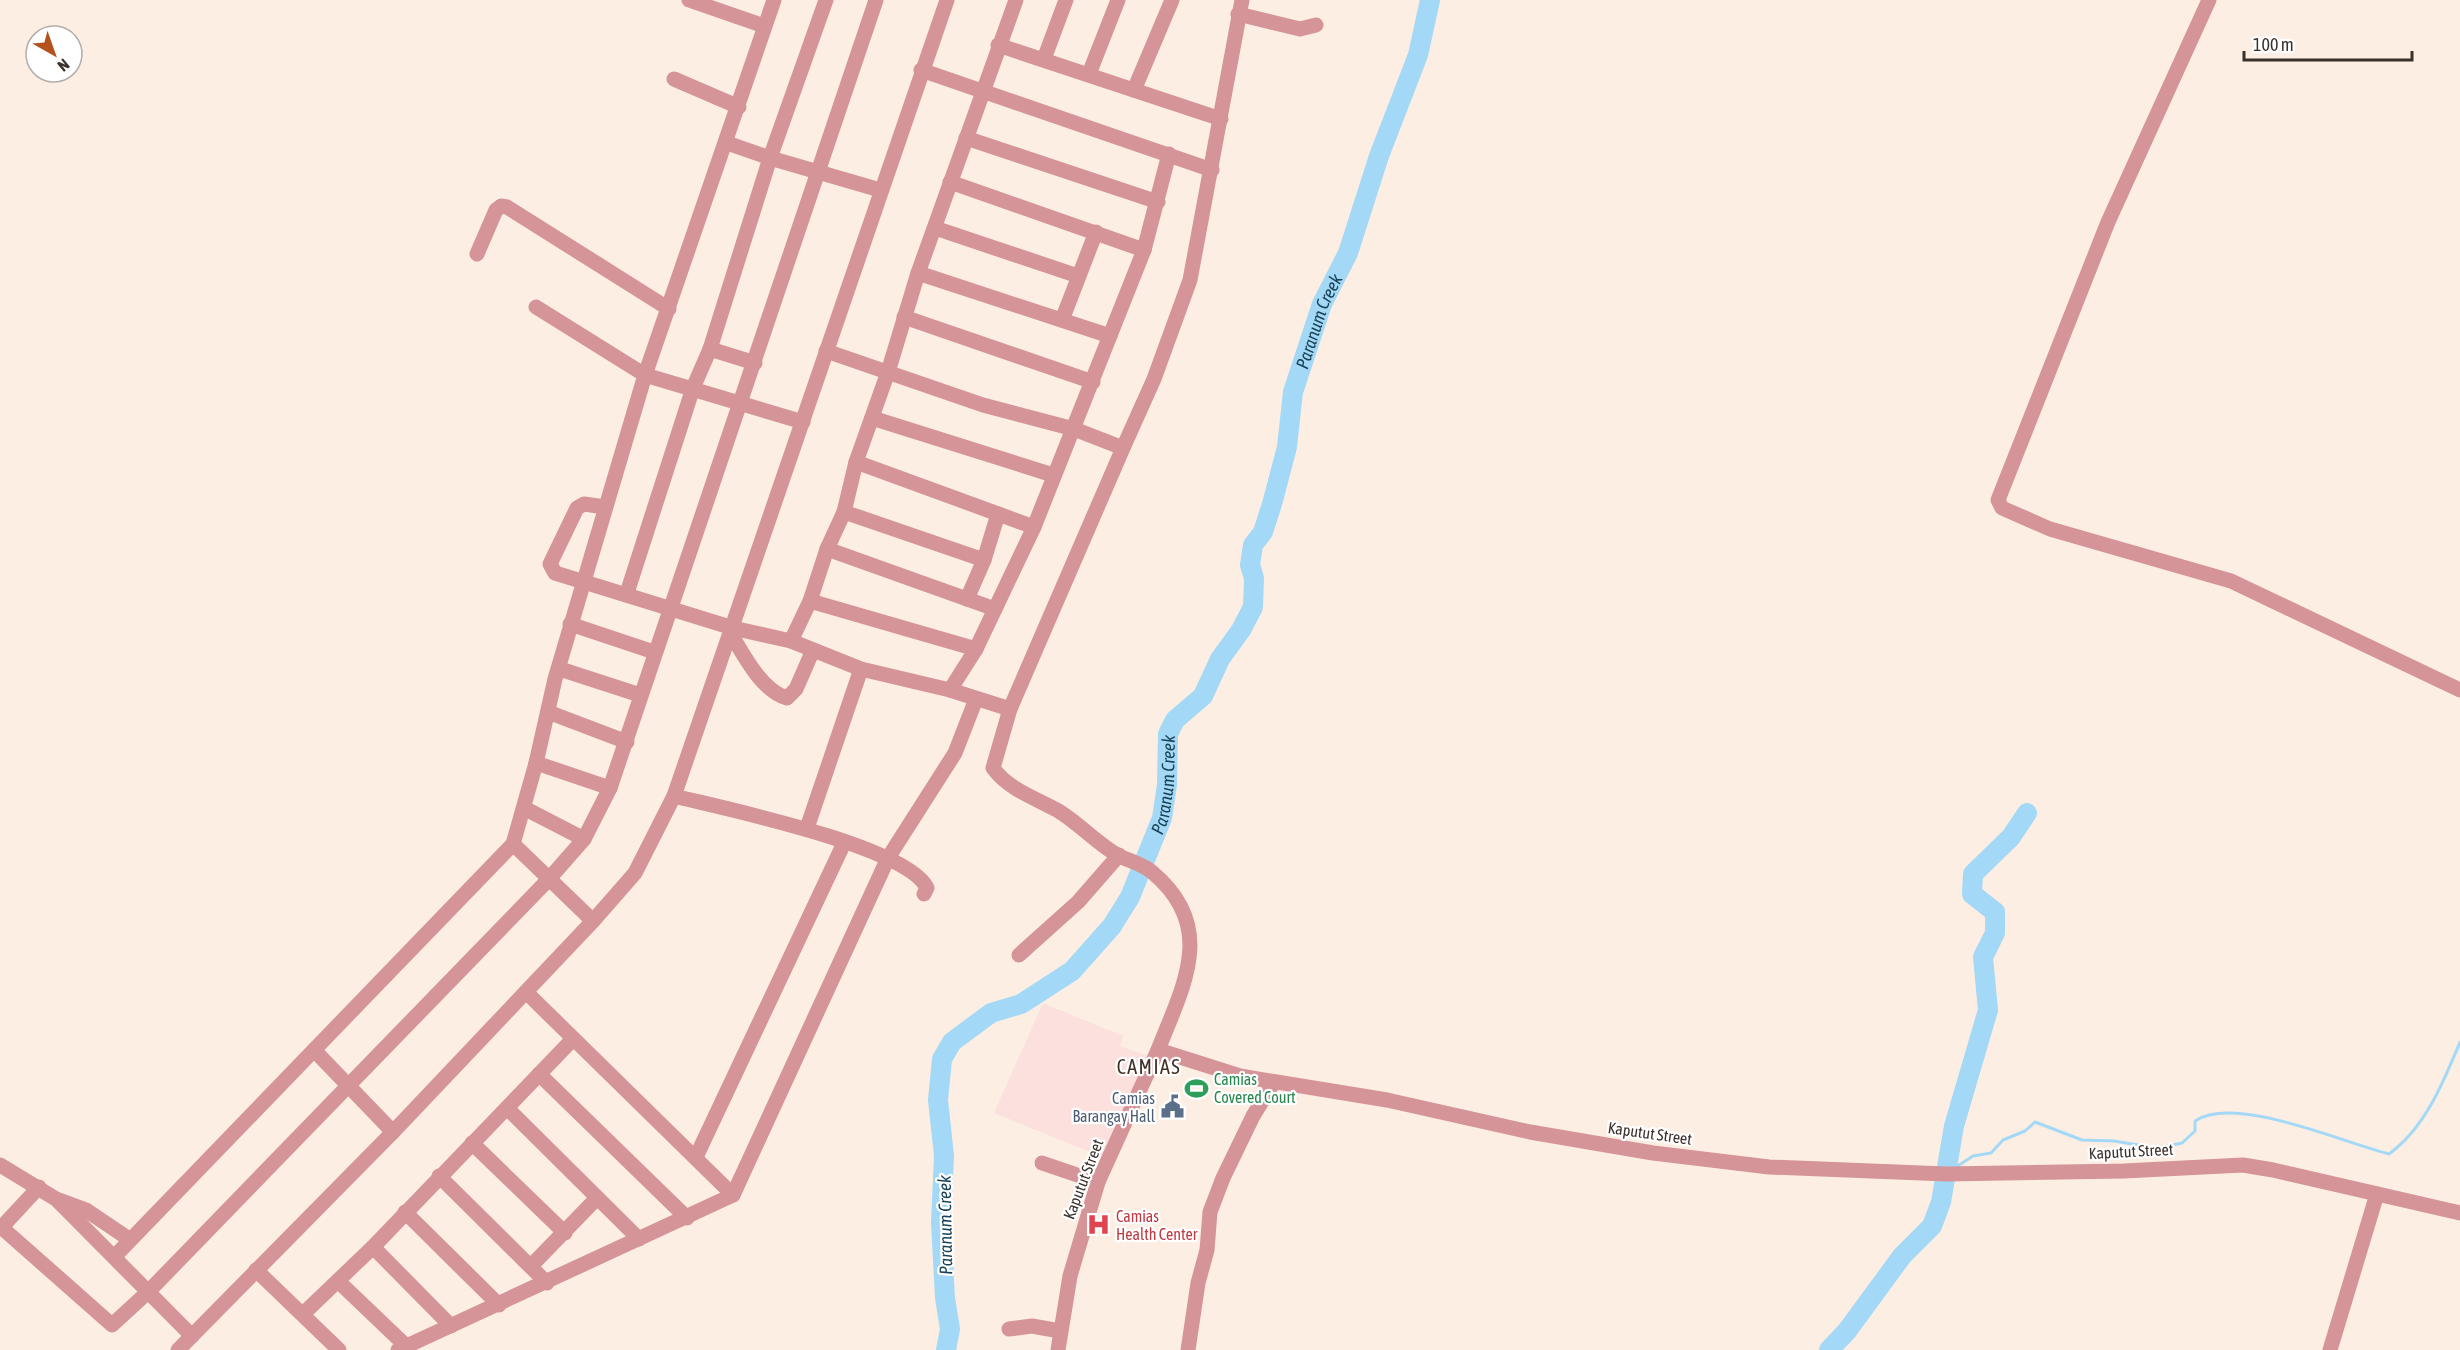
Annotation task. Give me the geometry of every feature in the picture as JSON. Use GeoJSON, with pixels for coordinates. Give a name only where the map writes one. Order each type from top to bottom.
{"type":"FeatureCollection","features":[{"type":"Feature","properties":{"kind":"street"},"geometry":{"type":"LineString","coordinates":[[689,0],[764,26]]}},
{"type":"Feature","properties":{"kind":"street"},"geometry":{"type":"LineString","coordinates":[[115,1256],[513,844],[536,763],[570,624],[645,375],[727,143],[774,0]]}},
{"type":"Feature","properties":{"kind":"street"},"geometry":{"type":"LineString","coordinates":[[627,593],[693,388],[710,349],[770,158],[826,0]]}},
{"type":"Feature","properties":{"kind":"street"},"geometry":{"type":"LineString","coordinates":[[39,1187],[1,1226],[112,1325],[149,1291],[549,879],[584,839],[610,788],[627,742],[654,652],[671,609],[755,363],[876,0]]}},
{"type":"Feature","properties":{"kind":"street"},"geometry":{"type":"LineString","coordinates":[[178,1350],[393,1132],[593,921],[634,873],[674,796],[946,0]]}},
{"type":"Feature","properties":{"kind":"street"},"geometry":{"type":"LineString","coordinates":[[791,641],[810,601],[827,549],[844,513],[856,462],[888,372],[918,273],[1016,0]]}},
{"type":"Feature","properties":{"kind":"street"},"geometry":{"type":"LineString","coordinates":[[1044,58],[1066,0]]}},
{"type":"Feature","properties":{"kind":"street"},"geometry":{"type":"LineString","coordinates":[[1089,74],[1118,0]]}},
{"type":"Feature","properties":{"kind":"street"},"geometry":{"type":"LineString","coordinates":[[1134,90],[1172,0]]}},
{"type":"Feature","properties":{"kind":"street"},"geometry":{"type":"LineString","coordinates":[[2209,0],[2108,222],[1998,500],[2002,508],[2050,529],[2231,581],[2460,690]]}},
{"type":"Feature","properties":{"kind":"street"},"geometry":{"type":"LineString","coordinates":[[1158,1050],[1186,980],[1192,946],[1190,928],[1178,905],[1152,872],[1125,857],[1072,819],[1006,783],[993,768],[1010,709],[1154,379],[1190,280],[1212,170],[1240,7],[1300,29],[1316,25]]}},
{"type":"Feature","properties":{"kind":"street"},"geometry":{"type":"LineString","coordinates":[[998,45],[1044,58],[1221,119]]}},
{"type":"Feature","properties":{"kind":"street"},"geometry":{"type":"LineString","coordinates":[[921,70],[1212,170]]}},
{"type":"Feature","properties":{"kind":"street"},"geometry":{"type":"LineString","coordinates":[[674,79],[739,107]]}},
{"type":"Feature","properties":{"kind":"street"},"geometry":{"type":"LineString","coordinates":[[966,138],[1158,202]]}},
{"type":"Feature","properties":{"kind":"street"},"geometry":{"type":"LineString","coordinates":[[727,143],[880,190]]}},
{"type":"Feature","properties":{"kind":"street"},"geometry":{"type":"LineString","coordinates":[[950,690],[976,648],[1034,528],[1053,475],[1074,429],[1144,250],[1169,154]]}},
{"type":"Feature","properties":{"kind":"street"},"geometry":{"type":"LineString","coordinates":[[951,182],[1144,250]]}},
{"type":"Feature","properties":{"kind":"street"},"geometry":{"type":"LineString","coordinates":[[477,254],[496,210],[501,206],[507,207],[669,309]]}},
{"type":"Feature","properties":{"kind":"street"},"geometry":{"type":"LineString","coordinates":[[935,228],[1078,276]]}},
{"type":"Feature","properties":{"kind":"street"},"geometry":{"type":"LineString","coordinates":[[1062,320],[1096,232]]}},
{"type":"Feature","properties":{"kind":"street"},"geometry":{"type":"LineString","coordinates":[[918,273],[1110,336]]}},
{"type":"Feature","properties":{"kind":"street"},"geometry":{"type":"LineString","coordinates":[[536,306],[645,375],[803,422]]}},
{"type":"Feature","properties":{"kind":"street"},"geometry":{"type":"LineString","coordinates":[[904,317],[1093,382]]}},
{"type":"Feature","properties":{"kind":"street"},"geometry":{"type":"LineString","coordinates":[[710,349],[755,363]]}},
{"type":"Feature","properties":{"kind":"street"},"geometry":{"type":"LineString","coordinates":[[826,351],[983,405],[1074,429],[1123,448]]}},
{"type":"Feature","properties":{"kind":"street"},"geometry":{"type":"LineString","coordinates":[[872,418],[1053,475]]}},
{"type":"Feature","properties":{"kind":"street"},"geometry":{"type":"LineString","coordinates":[[856,462],[1034,528]]}},
{"type":"Feature","properties":{"kind":"street"},"geometry":{"type":"LineString","coordinates":[[605,507],[584,504],[577,508],[550,564],[555,573],[627,593],[732,631],[791,641],[861,669],[950,690],[1010,709]]}},
{"type":"Feature","properties":{"kind":"street"},"geometry":{"type":"LineString","coordinates":[[844,513],[984,560]]}},
{"type":"Feature","properties":{"kind":"street"},"geometry":{"type":"LineString","coordinates":[[967,600],[984,560],[998,514]]}},
{"type":"Feature","properties":{"kind":"street"},"geometry":{"type":"LineString","coordinates":[[827,549],[995,609]]}},
{"type":"Feature","properties":{"kind":"street"},"geometry":{"type":"LineString","coordinates":[[810,601],[976,648]]}},
{"type":"Feature","properties":{"kind":"street"},"geometry":{"type":"LineString","coordinates":[[570,624],[654,652]]}},
{"type":"Feature","properties":{"kind":"street"},"geometry":{"type":"LineString","coordinates":[[732,631],[747,660],[775,695],[787,698],[796,689],[813,650]]}},
{"type":"Feature","properties":{"kind":"street"},"geometry":{"type":"LineString","coordinates":[[560,669],[640,695]]}},
{"type":"Feature","properties":{"kind":"street"},"geometry":{"type":"LineString","coordinates":[[807,828],[861,669]]}},
{"type":"Feature","properties":{"kind":"street"},"geometry":{"type":"LineString","coordinates":[[338,1281],[402,1348],[734,1195],[888,858],[955,753],[976,699]]}},
{"type":"Feature","properties":{"kind":"street"},"geometry":{"type":"LineString","coordinates":[[548,712],[627,742]]}},
{"type":"Feature","properties":{"kind":"street"},"geometry":{"type":"LineString","coordinates":[[536,763],[610,788]]}},
{"type":"Feature","properties":{"kind":"street"},"geometry":{"type":"LineString","coordinates":[[674,796],[807,828],[888,858],[923,880],[927,888],[924,894]]}},
{"type":"Feature","properties":{"kind":"street"},"geometry":{"type":"LineString","coordinates":[[524,808],[584,839]]}},
{"type":"Feature","properties":{"kind":"street"},"geometry":{"type":"LineString","coordinates":[[696,1157],[844,843]]}},
{"type":"Feature","properties":{"kind":"street"},"geometry":{"type":"LineString","coordinates":[[513,844],[593,921]]}},
{"type":"Feature","properties":{"kind":"street"},"geometry":{"type":"LineString","coordinates":[[1019,955],[1125,857]]}},
{"type":"Feature","properties":{"kind":"street"},"geometry":{"type":"LineString","coordinates":[[526,992],[572,1040],[734,1195]]}},
{"type":"Feature","properties":{"kind":"street"},"geometry":{"type":"LineString","coordinates":[[303,1314],[373,1247],[572,1040]]}},
{"type":"Feature","properties":{"kind":"street"},"geometry":{"type":"LineString","coordinates":[[314,1050],[347,1087],[393,1132]]}},
{"type":"Feature","properties":{"kind":"street","name":"Kaputut Street"},"geometry":{"type":"LineString","coordinates":[[1058,1350],[1070,1276],[1098,1182],[1158,1050],[1240,1076],[1387,1100],[1530,1132],[1653,1153],[1769,1167],[1904,1173],[2124,1171],[2242,1165],[2460,1213]]}},
{"type":"Feature","properties":{"kind":"street"},"geometry":{"type":"LineString","coordinates":[[539,1074],[687,1218]]}},
{"type":"Feature","properties":{"kind":"street"},"geometry":{"type":"LineString","coordinates":[[1188,1350],[1198,1283],[1207,1251],[1210,1212],[1223,1178],[1253,1116],[1274,1082]]}},
{"type":"Feature","properties":{"kind":"street"},"geometry":{"type":"LineString","coordinates":[[507,1108],[639,1239]]}},
{"type":"Feature","properties":{"kind":"street"},"geometry":{"type":"LineString","coordinates":[[472,1143],[565,1233]]}},
{"type":"Feature","properties":{"kind":"street"},"geometry":{"type":"LineString","coordinates":[[1042,1163],[1098,1182]]}},
{"type":"Feature","properties":{"kind":"street"},"geometry":{"type":"LineString","coordinates":[[0,1165],[56,1199],[192,1336]]}},
{"type":"Feature","properties":{"kind":"street"},"geometry":{"type":"LineString","coordinates":[[439,1176],[547,1282]]}},
{"type":"Feature","properties":{"kind":"street"},"geometry":{"type":"LineString","coordinates":[[2330,1350],[2377,1194]]}},
{"type":"Feature","properties":{"kind":"street"},"geometry":{"type":"LineString","coordinates":[[531,1266],[597,1198]]}},
{"type":"Feature","properties":{"kind":"street"},"geometry":{"type":"LineString","coordinates":[[56,1199],[86,1210],[129,1239]]}},
{"type":"Feature","properties":{"kind":"street"},"geometry":{"type":"LineString","coordinates":[[405,1212],[499,1305]]}},
{"type":"Feature","properties":{"kind":"street"},"geometry":{"type":"LineString","coordinates":[[373,1247],[451,1326]]}},
{"type":"Feature","properties":{"kind":"street"},"geometry":{"type":"LineString","coordinates":[[256,1270],[339,1350]]}},
{"type":"Feature","properties":{"kind":"street"},"geometry":{"type":"LineString","coordinates":[[1009,1329],[1032,1326],[1060,1331]]}},
{"type":"Feature","properties":{"kind":"shaded area"},"geometry":{"type":"Polygon","coordinates":[[[1043,1003],[1123,1036],[1120,1046],[1148,1056],[1105,1158],[994,1113],[1043,1003]]]}},
{"type":"Feature","properties":{"kind":"waterway","name":"Paranum Creek"},"geometry":{"type":"LineString","coordinates":[[946,1350],[950,1329],[945,1298],[941,1223],[944,1156],[938,1100],[942,1059],[952,1042],[991,1013],[1021,1004],[1072,971],[1112,926],[1130,897],[1162,818],[1167,785],[1168,734],[1175,720],[1203,696],[1220,659],[1241,630],[1253,607],[1254,578],[1250,565],[1253,545],[1263,532],[1287,447],[1293,392],[1322,304],[1348,253],[1379,156],[1418,55],[1430,0]]}},
{"type":"Feature","properties":{"kind":"waterway"},"geometry":{"type":"LineString","coordinates":[[1829,1350],[1847,1331],[1902,1256],[1932,1226],[1941,1202],[1954,1126],[1988,1010],[1983,957],[1995,933],[1995,912],[1972,894],[1973,874],[2011,837],[2027,813]]}},
{"type":"Feature","properties":{"kind":"waterway"},"geometry":{"type":"LineString","coordinates":[[1956,1167],[1973,1156],[1991,1153],[2003,1140],[2025,1131],[2035,1122],[2082,1140],[2114,1141],[2157,1148],[2182,1143],[2195,1131],[2195,1121],[2213,1114],[2236,1113],[2290,1123],[2389,1154],[2413,1131],[2432,1104],[2460,1042]]}},
{"type":"Feature","properties":{"kind":"place","name":"Camias Covered Court"},"geometry":{"type":"Point","coordinates":[1196,1088]}},
{"type":"Feature","properties":{"kind":"place","name":"Camias Barangay Hall"},"geometry":{"type":"Point","coordinates":[1173,1107]}},
{"type":"Feature","properties":{"kind":"place","name":"Camias Health Center"},"geometry":{"type":"Point","coordinates":[1098,1225]}},
{"type":"Feature","properties":{"kind":"district","name":"CAMIAS"},"geometry":{"type":"Point","coordinates":[1149,1066]}}]}
